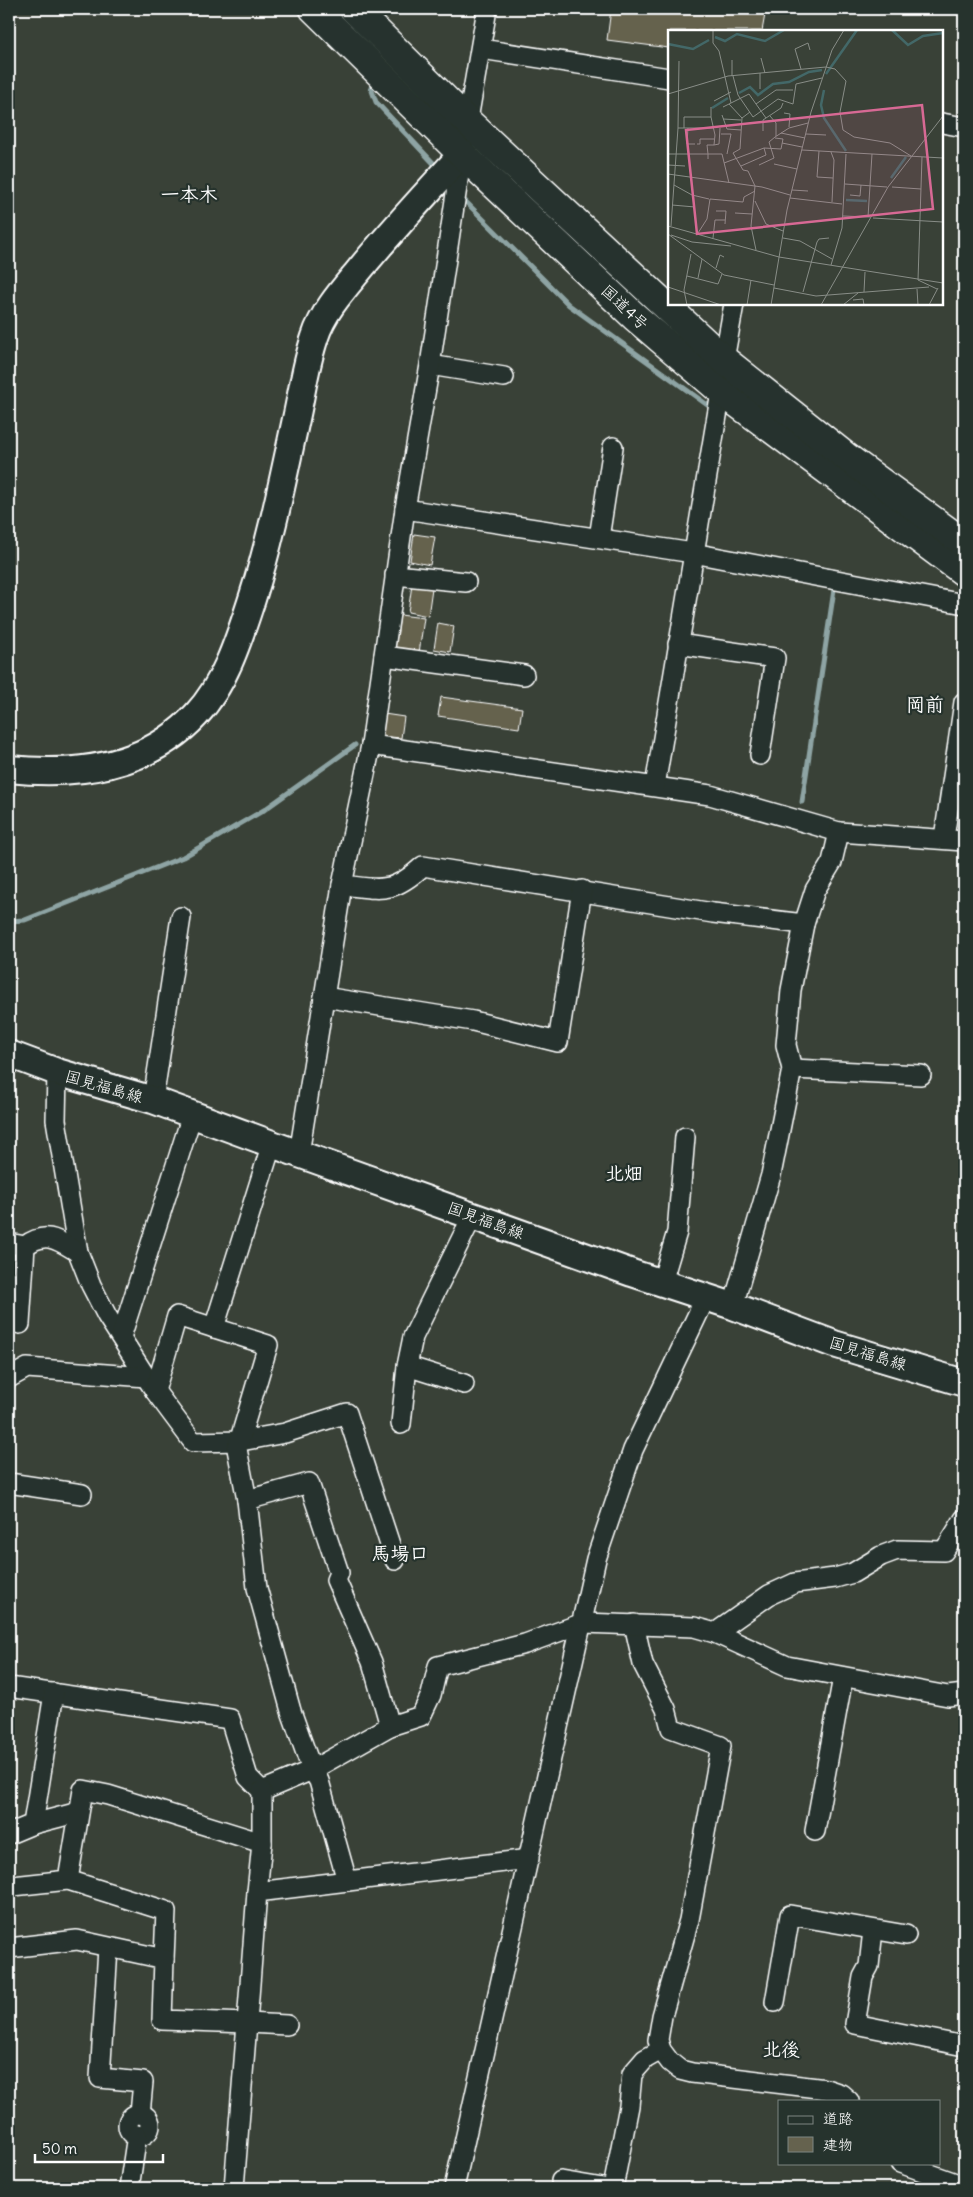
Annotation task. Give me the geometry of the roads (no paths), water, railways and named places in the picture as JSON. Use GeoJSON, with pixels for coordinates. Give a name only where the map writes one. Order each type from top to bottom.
{"type":"FeatureCollection","features":[{"type":"Feature","properties":{"kind":"highway","name":"国道4号"},"geometry":{"type":"LineString","coordinates":[[314,9],[462,154],[635,318],[725,394],[964,572]]}},
{"type":"Feature","properties":{"kind":"highway","name":"国道4号"},"geometry":{"type":"LineString","coordinates":[[354,9],[468,122],[724,360],[845,456],[964,543]]}},
{"type":"Feature","properties":{"kind":"main road"},"geometry":{"type":"LineString","coordinates":[[9,769],[68,772],[98,768],[127,760],[152,750],[196,716],[211,695],[231,659],[242,629],[272,530],[315,335],[338,296],[462,154]]}},
{"type":"Feature","properties":{"kind":"main road","name":"国見福島線"},"geometry":{"type":"LineString","coordinates":[[9,1054],[57,1072],[153,1100],[299,1154],[733,1306],[834,1344],[964,1383]]}},
{"type":"Feature","properties":{"kind":"street"},"geometry":{"type":"LineString","coordinates":[[299,1154],[342,885],[371,745],[404,509],[430,365],[462,154],[487,9]]}},
{"type":"Feature","properties":{"kind":"street"},"geometry":{"type":"LineString","coordinates":[[481,48],[668,78]]}},
{"type":"Feature","properties":{"kind":"street"},"geometry":{"type":"LineString","coordinates":[[943,123],[964,126]]}},
{"type":"Feature","properties":{"kind":"street"},"geometry":{"type":"LineString","coordinates":[[724,360],[734,305]]}},
{"type":"Feature","properties":{"kind":"street"},"geometry":{"type":"LineString","coordinates":[[430,365],[504,377]]}},
{"type":"Feature","properties":{"kind":"street"},"geometry":{"type":"LineString","coordinates":[[655,786],[690,555],[718,404],[725,394]]}},
{"type":"Feature","properties":{"kind":"street"},"geometry":{"type":"LineString","coordinates":[[599,538],[613,448]]}},
{"type":"Feature","properties":{"kind":"street"},"geometry":{"type":"LineString","coordinates":[[404,509],[599,538],[964,604]]}},
{"type":"Feature","properties":{"kind":"street"},"geometry":{"type":"LineString","coordinates":[[395,574],[466,582]]}},
{"type":"Feature","properties":{"kind":"street"},"geometry":{"type":"LineString","coordinates":[[678,644],[775,658],[760,755]]}},
{"type":"Feature","properties":{"kind":"street"},"geometry":{"type":"LineString","coordinates":[[384,656],[524,675]]}},
{"type":"Feature","properties":{"kind":"street"},"geometry":{"type":"LineString","coordinates":[[944,838],[964,702]]}},
{"type":"Feature","properties":{"kind":"street"},"geometry":{"type":"LineString","coordinates":[[371,745],[710,795],[839,832],[944,838],[964,841]]}},
{"type":"Feature","properties":{"kind":"street"},"geometry":{"type":"LineString","coordinates":[[733,1306],[771,1175],[792,1069],[786,1045],[791,990],[804,924],[815,890],[832,862],[839,832]]}},
{"type":"Feature","properties":{"kind":"street"},"geometry":{"type":"LineString","coordinates":[[342,885],[385,890],[406,880],[423,866],[582,890],[713,913],[804,924]]}},
{"type":"Feature","properties":{"kind":"street"},"geometry":{"type":"LineString","coordinates":[[324,997],[473,1021],[558,1042],[582,890]]}},
{"type":"Feature","properties":{"kind":"street"},"geometry":{"type":"LineString","coordinates":[[153,1100],[181,917]]}},
{"type":"Feature","properties":{"kind":"street"},"geometry":{"type":"LineString","coordinates":[[792,1069],[921,1075]]}},
{"type":"Feature","properties":{"kind":"street"},"geometry":{"type":"LineString","coordinates":[[57,1072],[56,1120],[78,1252],[92,1286],[120,1337],[151,1384],[193,1442],[240,1441],[285,1432],[347,1413],[395,1560]]}},
{"type":"Feature","properties":{"kind":"street"},"geometry":{"type":"LineString","coordinates":[[120,1337],[192,1115]]}},
{"type":"Feature","properties":{"kind":"street"},"geometry":{"type":"LineString","coordinates":[[662,1282],[676,1232],[685,1137]]}},
{"type":"Feature","properties":{"kind":"street"},"geometry":{"type":"LineString","coordinates":[[214,1328],[272,1143]]}},
{"type":"Feature","properties":{"kind":"street"},"geometry":{"type":"LineString","coordinates":[[401,1424],[407,1366],[413,1337],[473,1215]]}},
{"type":"Feature","properties":{"kind":"street"},"geometry":{"type":"LineString","coordinates":[[20,1324],[17,1245],[36,1238],[54,1238],[78,1252]]}},
{"type":"Feature","properties":{"kind":"street"},"geometry":{"type":"LineString","coordinates":[[454,2188],[596,1559],[633,1450],[706,1297]]}},
{"type":"Feature","properties":{"kind":"street"},"geometry":{"type":"LineString","coordinates":[[151,1384],[177,1316],[268,1345],[237,1449],[247,1500],[257,1588],[291,1711],[312,1770],[319,1781],[347,1880]]}},
{"type":"Feature","properties":{"kind":"street"},"geometry":{"type":"LineString","coordinates":[[407,1366],[464,1384]]}},
{"type":"Feature","properties":{"kind":"street"},"geometry":{"type":"LineString","coordinates":[[9,1378],[27,1368],[151,1384]]}},
{"type":"Feature","properties":{"kind":"street"},"geometry":{"type":"LineString","coordinates":[[9,1483],[82,1494]]}},
{"type":"Feature","properties":{"kind":"street"},"geometry":{"type":"LineString","coordinates":[[247,1500],[309,1483],[339,1573],[336,1580],[372,1662],[390,1726]]}},
{"type":"Feature","properties":{"kind":"street"},"geometry":{"type":"LineString","coordinates":[[716,1633],[769,1595],[795,1583],[835,1578],[853,1573],[881,1556],[897,1550],[944,1552],[964,1518]]}},
{"type":"Feature","properties":{"kind":"street"},"geometry":{"type":"LineString","coordinates":[[262,1790],[312,1770],[390,1726],[421,1716],[431,1695],[438,1666],[525,1644],[583,1623],[694,1627],[716,1633],[787,1666],[948,1696],[964,1694]]}},
{"type":"Feature","properties":{"kind":"street"},"geometry":{"type":"LineString","coordinates":[[634,1624],[643,1664],[666,1709],[671,1728],[721,1746],[689,1920],[662,2016],[658,2040],[661,2050],[670,2062],[686,2071],[826,2090],[841,2094],[847,2100]]}},
{"type":"Feature","properties":{"kind":"street"},"geometry":{"type":"LineString","coordinates":[[815,1831],[843,1677]]}},
{"type":"Feature","properties":{"kind":"street"},"geometry":{"type":"LineString","coordinates":[[9,1687],[230,1720],[248,1777],[262,1790],[262,1843],[234,2188]]}},
{"type":"Feature","properties":{"kind":"street"},"geometry":{"type":"LineString","coordinates":[[33,1824],[54,1693]]}},
{"type":"Feature","properties":{"kind":"street"},"geometry":{"type":"LineString","coordinates":[[68,1880],[83,1790],[108,1795],[262,1843]]}},
{"type":"Feature","properties":{"kind":"street"},"geometry":{"type":"LineString","coordinates":[[9,1834],[33,1824],[79,1812]]}},
{"type":"Feature","properties":{"kind":"street"},"geometry":{"type":"LineString","coordinates":[[257,1892],[529,1860]]}},
{"type":"Feature","properties":{"kind":"street"},"geometry":{"type":"LineString","coordinates":[[13,1886],[68,1880],[166,1911],[162,2020],[287,2025]]}},
{"type":"Feature","properties":{"kind":"street"},"geometry":{"type":"LineString","coordinates":[[775,2002],[790,1915],[906,1934]]}},
{"type":"Feature","properties":{"kind":"street"},"geometry":{"type":"LineString","coordinates":[[873,1930],[869,1966],[863,1977],[855,2024],[964,2046]]}},
{"type":"Feature","properties":{"kind":"street"},"geometry":{"type":"LineString","coordinates":[[9,1948],[77,1940],[164,1959]]}},
{"type":"Feature","properties":{"kind":"street"},"geometry":{"type":"LineString","coordinates":[[108,1948],[100,2078],[143,2082],[140,2114],[146,2116],[150,2122],[149,2129],[144,2134],[137,2135],[129,2188]]}},
{"type":"Feature","properties":{"kind":"street"},"geometry":{"type":"LineString","coordinates":[[614,2188],[629,2106],[632,2074],[645,2059],[661,2050]]}},
{"type":"Feature","properties":{"kind":"street"},"geometry":{"type":"LineString","coordinates":[[903,2164],[964,2186]]}},
{"type":"Feature","properties":{"kind":"street"},"geometry":{"type":"LineString","coordinates":[[561,2181],[603,2188]]}},
{"type":"Feature","properties":{"kind":"waterway"},"geometry":{"type":"LineString","coordinates":[[371,88],[376,102],[438,168]]}},
{"type":"Feature","properties":{"kind":"waterway"},"geometry":{"type":"LineString","coordinates":[[464,200],[569,305],[713,409]]}},
{"type":"Feature","properties":{"kind":"waterway"},"geometry":{"type":"LineString","coordinates":[[802,802],[835,583]]}},
{"type":"Feature","properties":{"kind":"waterway"},"geometry":{"type":"LineString","coordinates":[[9,921],[25,920],[183,857],[264,810],[355,745]]}},
{"type":"Feature","properties":{"kind":"district","name":"一本木"},"geometry":{"type":"Point","coordinates":[189,194]}},
{"type":"Feature","properties":{"kind":"district","name":"岡前"},"geometry":{"type":"Point","coordinates":[925,704]}},
{"type":"Feature","properties":{"kind":"district","name":"北畑"},"geometry":{"type":"Point","coordinates":[624,1173]}},
{"type":"Feature","properties":{"kind":"district","name":"馬場口"},"geometry":{"type":"Point","coordinates":[400,1553]}},
{"type":"Feature","properties":{"kind":"district","name":"北後"},"geometry":{"type":"Point","coordinates":[781,2049]}}]}
